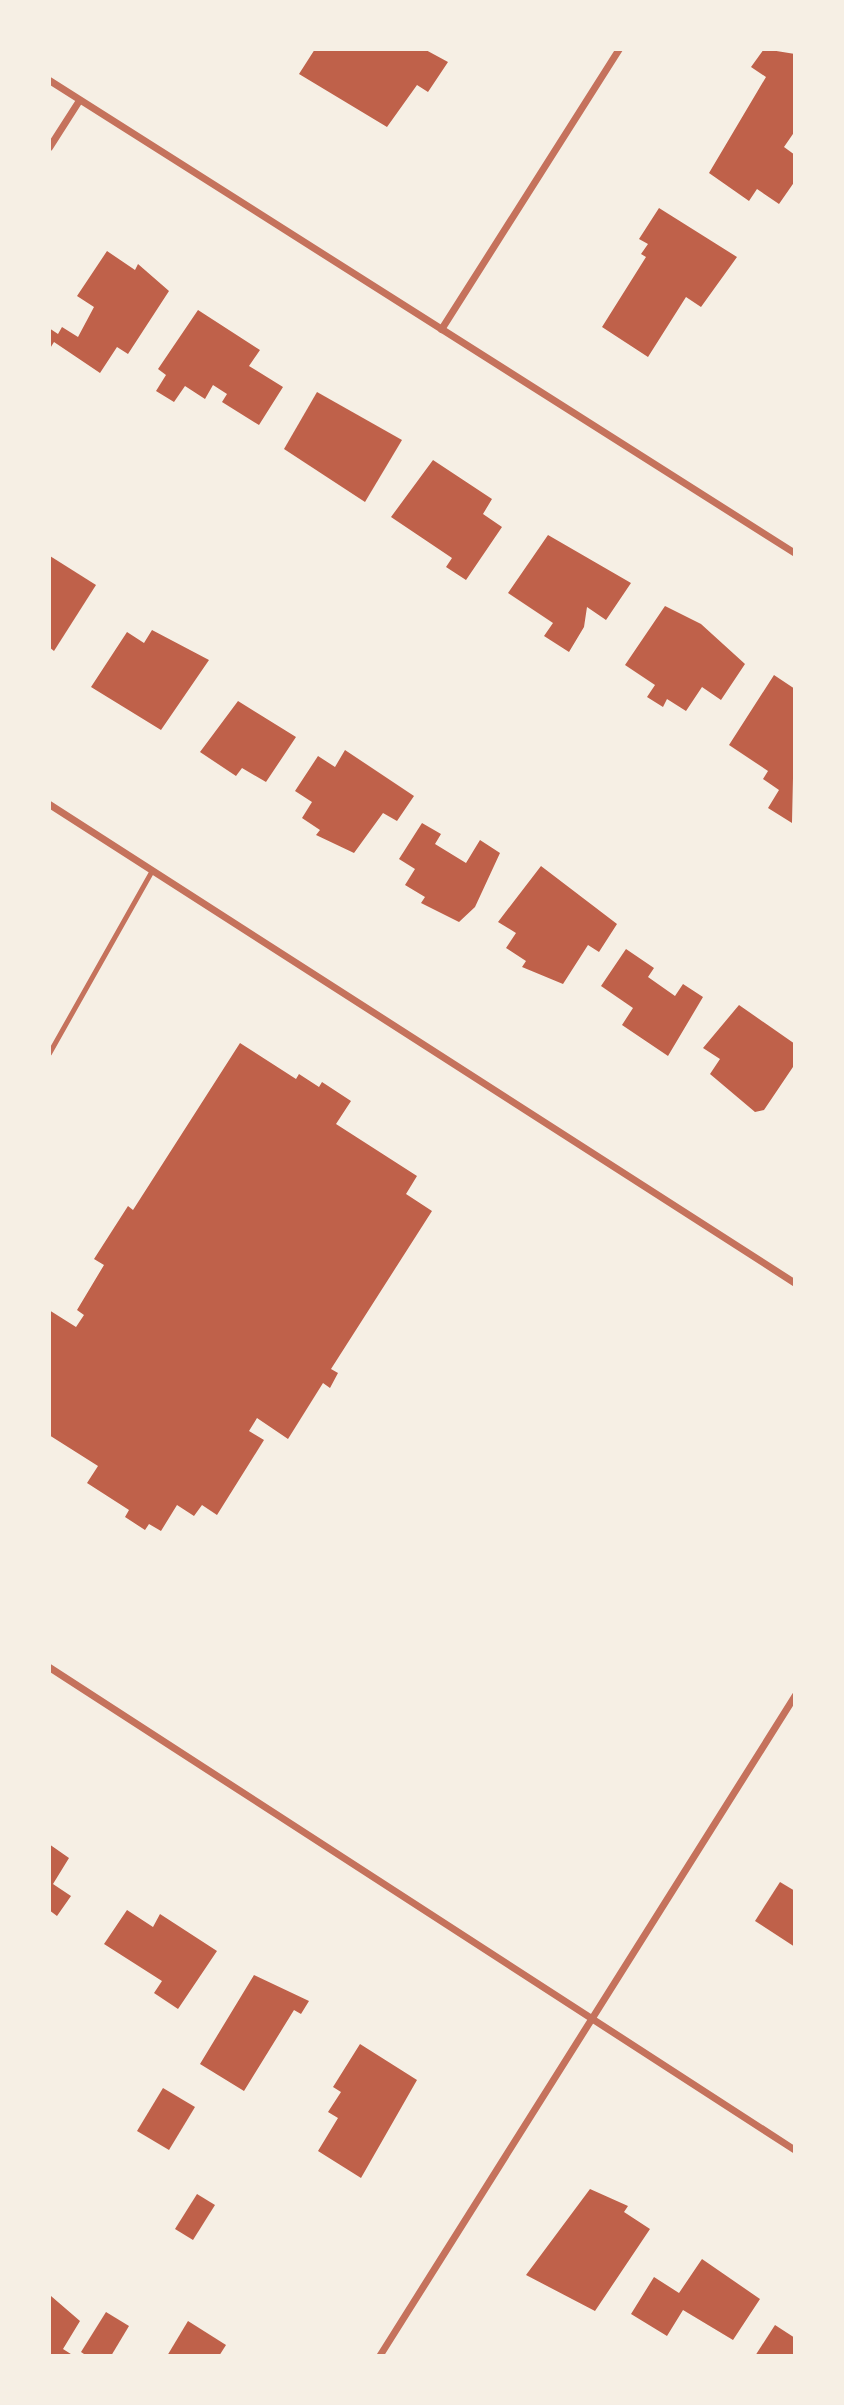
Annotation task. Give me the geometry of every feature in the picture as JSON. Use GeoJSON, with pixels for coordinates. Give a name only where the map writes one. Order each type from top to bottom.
{"type":"FeatureCollection","features":[{"type":"Feature","properties":{"kind":"street"},"geometry":{"type":"LineString","coordinates":[[441,329],[620,49]]}},
{"type":"Feature","properties":{"kind":"street"},"geometry":{"type":"LineString","coordinates":[[49,80],[795,553]]}},
{"type":"Feature","properties":{"kind":"street"},"geometry":{"type":"LineString","coordinates":[[49,147],[79,100]]}},
{"type":"Feature","properties":{"kind":"street"},"geometry":{"type":"LineString","coordinates":[[49,804],[795,1283]]}},
{"type":"Feature","properties":{"kind":"street"},"geometry":{"type":"LineString","coordinates":[[49,1667],[594,2017],[795,2150]]}},
{"type":"Feature","properties":{"kind":"street"},"geometry":{"type":"LineString","coordinates":[[379,2356],[795,1695]]}},
{"type":"Feature","properties":{"kind":"lane"},"geometry":{"type":"LineString","coordinates":[[49,1053],[152,870]]}},
{"type":"Feature","properties":{"kind":"building"},"geometry":{"type":"Polygon","coordinates":[[[315,49],[424,49],[448,62],[428,92],[417,85],[387,127],[299,74],[315,49]]]}},
{"type":"Feature","properties":{"kind":"building"},"geometry":{"type":"Polygon","coordinates":[[[764,49],[795,54],[795,131],[784,147],[795,155],[795,181],[779,204],[757,189],[749,201],[709,173],[766,77],[751,67],[764,49]]]}},
{"type":"Feature","properties":{"kind":"building"},"geometry":{"type":"Polygon","coordinates":[[[659,208],[737,257],[701,307],[686,297],[648,357],[602,327],[646,257],[641,254],[648,244],[639,239],[659,208]]]}},
{"type":"Feature","properties":{"kind":"building"},"geometry":{"type":"Polygon","coordinates":[[[107,251],[135,270],[138,264],[169,291],[128,354],[117,347],[100,373],[54,342],[49,350],[49,328],[58,334],[62,327],[78,337],[94,307],[77,296],[107,251]]]}},
{"type":"Feature","properties":{"kind":"building"},"geometry":{"type":"Polygon","coordinates":[[[198,310],[260,350],[249,366],[283,387],[259,425],[222,402],[227,394],[213,385],[205,399],[185,386],[174,402],[156,391],[166,375],[158,369],[198,310]]]}},
{"type":"Feature","properties":{"kind":"building"},"geometry":{"type":"Polygon","coordinates":[[[317,392],[402,440],[365,502],[284,449],[317,392]]]}},
{"type":"Feature","properties":{"kind":"building"},"geometry":{"type":"Polygon","coordinates":[[[433,460],[492,499],[483,514],[502,527],[466,580],[446,567],[452,558],[391,517],[433,460]]]}},
{"type":"Feature","properties":{"kind":"building"},"geometry":{"type":"Polygon","coordinates":[[[548,535],[631,583],[606,620],[587,607],[584,627],[569,652],[544,636],[553,623],[508,593],[548,535]]]}},
{"type":"Feature","properties":{"kind":"building"},"geometry":{"type":"Polygon","coordinates":[[[50,556],[96,585],[54,651],[49,647],[50,556]]]}},
{"type":"Feature","properties":{"kind":"building"},"geometry":{"type":"Polygon","coordinates":[[[665,606],[701,624],[745,664],[721,700],[702,687],[686,711],[667,699],[663,707],[647,697],[655,685],[625,665],[665,606]]]}},
{"type":"Feature","properties":{"kind":"building"},"geometry":{"type":"Polygon","coordinates":[[[152,630],[209,660],[161,730],[91,687],[127,632],[144,643],[152,630]]]}},
{"type":"Feature","properties":{"kind":"building"},"geometry":{"type":"Polygon","coordinates":[[[774,675],[795,689],[792,823],[768,808],[779,790],[763,779],[768,771],[729,745],[774,675]]]}},
{"type":"Feature","properties":{"kind":"building"},"geometry":{"type":"Polygon","coordinates":[[[238,701],[296,737],[266,782],[242,768],[236,776],[200,752],[238,701]]]}},
{"type":"Feature","properties":{"kind":"building"},"geometry":{"type":"Polygon","coordinates":[[[345,750],[414,796],[397,821],[383,813],[354,853],[316,835],[320,830],[302,818],[312,802],[295,791],[318,756],[335,767],[345,750]]]}},
{"type":"Feature","properties":{"kind":"building"},"geometry":{"type":"Polygon","coordinates":[[[422,823],[441,834],[435,844],[466,863],[480,840],[500,853],[475,907],[459,922],[421,903],[425,897],[405,885],[415,869],[399,859],[422,823]]]}},
{"type":"Feature","properties":{"kind":"building"},"geometry":{"type":"Polygon","coordinates":[[[541,866],[617,924],[599,952],[588,945],[563,984],[522,967],[526,961],[506,948],[516,933],[498,922],[541,866]]]}},
{"type":"Feature","properties":{"kind":"building"},"geometry":{"type":"Polygon","coordinates":[[[626,949],[654,968],[648,977],[675,996],[683,984],[703,997],[668,1056],[622,1025],[633,1008],[601,986],[626,949]]]}},
{"type":"Feature","properties":{"kind":"building"},"geometry":{"type":"Polygon","coordinates":[[[739,1005],[795,1044],[795,1064],[764,1110],[755,1112],[710,1074],[720,1059],[703,1048],[739,1005]]]}},
{"type":"Feature","properties":{"kind":"building"},"geometry":{"type":"Polygon","coordinates":[[[240,1043],[296,1079],[299,1074],[319,1087],[322,1082],[351,1101],[336,1124],[417,1176],[406,1194],[432,1211],[331,1369],[338,1373],[330,1388],[323,1383],[288,1439],[257,1418],[249,1431],[264,1440],[217,1515],[202,1505],[194,1516],[177,1505],[161,1531],[149,1524],[145,1530],[125,1517],[129,1510],[87,1483],[98,1466],[49,1435],[49,1310],[76,1327],[84,1315],[77,1310],[104,1265],[94,1259],[128,1206],[133,1210],[240,1043]]]}},
{"type":"Feature","properties":{"kind":"building"},"geometry":{"type":"Polygon","coordinates":[[[49,1844],[69,1858],[53,1884],[71,1896],[57,1916],[49,1910],[49,1844]]]}},
{"type":"Feature","properties":{"kind":"building"},"geometry":{"type":"Polygon","coordinates":[[[780,1882],[795,1891],[795,1947],[755,1921],[780,1882]]]}},
{"type":"Feature","properties":{"kind":"building"},"geometry":{"type":"Polygon","coordinates":[[[127,1910],[153,1927],[160,1914],[217,1951],[178,2009],[154,1993],[162,1981],[104,1944],[127,1910]]]}},
{"type":"Feature","properties":{"kind":"building"},"geometry":{"type":"Polygon","coordinates":[[[254,1975],[309,2001],[301,2014],[294,2010],[244,2091],[200,2064],[254,1975]]]}},
{"type":"Feature","properties":{"kind":"building"},"geometry":{"type":"Polygon","coordinates":[[[360,2044],[417,2080],[361,2178],[318,2151],[338,2118],[328,2112],[341,2092],[333,2087],[360,2044]]]}},
{"type":"Feature","properties":{"kind":"building"},"geometry":{"type":"Polygon","coordinates":[[[163,2088],[195,2107],[169,2150],[137,2131],[163,2088]]]}},
{"type":"Feature","properties":{"kind":"building"},"geometry":{"type":"Polygon","coordinates":[[[590,2189],[628,2206],[624,2212],[650,2229],[595,2311],[526,2275],[590,2189]]]}},
{"type":"Feature","properties":{"kind":"building"},"geometry":{"type":"Polygon","coordinates":[[[197,2194],[215,2205],[193,2240],[175,2229],[197,2194]]]}},
{"type":"Feature","properties":{"kind":"building"},"geometry":{"type":"Polygon","coordinates":[[[702,2259],[760,2299],[733,2340],[683,2310],[667,2336],[631,2314],[654,2277],[679,2293],[702,2259]]]}},
{"type":"Feature","properties":{"kind":"building"},"geometry":{"type":"Polygon","coordinates":[[[51,2296],[80,2321],[63,2349],[74,2356],[49,2356],[51,2296]]]}},
{"type":"Feature","properties":{"kind":"building"},"geometry":{"type":"Polygon","coordinates":[[[106,2312],[129,2326],[111,2356],[87,2356],[81,2352],[106,2312]]]}},
{"type":"Feature","properties":{"kind":"building"},"geometry":{"type":"Polygon","coordinates":[[[188,2321],[226,2345],[219,2356],[167,2356],[188,2321]]]}},
{"type":"Feature","properties":{"kind":"building"},"geometry":{"type":"Polygon","coordinates":[[[775,2325],[795,2338],[795,2356],[755,2356],[775,2325]]]}}]}
